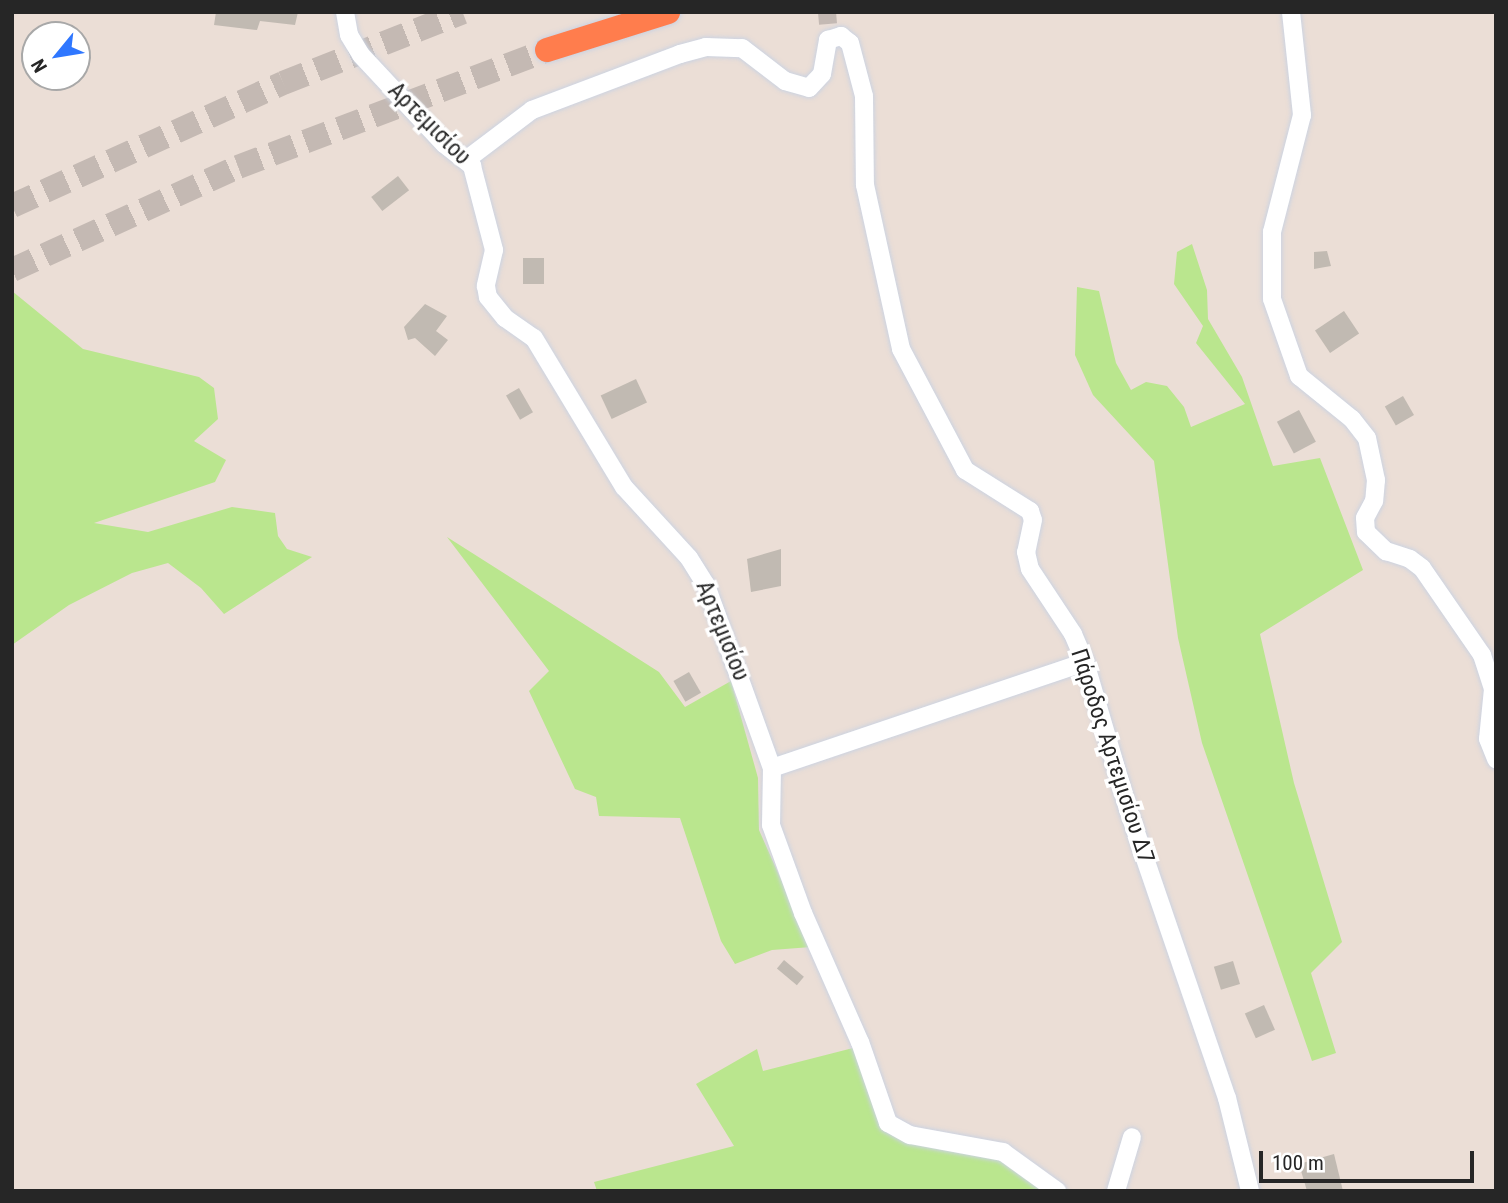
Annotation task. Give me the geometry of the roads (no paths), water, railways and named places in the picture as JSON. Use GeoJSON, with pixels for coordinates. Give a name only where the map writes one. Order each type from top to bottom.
{"type":"FeatureCollection","features":[{"type":"Feature","properties":{"kind":"highway"},"geometry":{"type":"LineString","coordinates":[[547,50],[668,12]]}},
{"type":"Feature","properties":{"kind":"street","name":"Αρτεμισίου"},"geometry":{"type":"LineString","coordinates":[[345,12],[353,45],[444,144],[466,160],[478,180],[492,239],[488,298],[505,318],[534,338],[624,487],[689,558],[706,585],[772,768],[771,825],[803,913],[856,1031],[888,1123],[910,1135],[1003,1152],[1057,1191]]}},
{"type":"Feature","properties":{"kind":"street"},"geometry":{"type":"LineString","coordinates":[[1292,12],[1302,115],[1272,232],[1272,299],[1299,376],[1352,419],[1367,438],[1377,480],[1374,501],[1364,518],[1366,532],[1385,551],[1410,559],[1422,568],[1486,664],[1493,689],[1488,739],[1496,759]]}},
{"type":"Feature","properties":{"kind":"street","name":"Πάροδος Αρτεμισίου Δ7"},"geometry":{"type":"LineString","coordinates":[[466,160],[532,110],[706,47],[741,48],[785,81],[809,88],[822,74],[828,32],[841,36],[850,43],[864,96],[865,185],[901,349],[965,470],[1030,511],[1033,520],[1026,552],[1030,569],[1073,634],[1085,662],[1128,809],[1227,1098],[1250,1191]]}},
{"type":"Feature","properties":{"kind":"street"},"geometry":{"type":"LineString","coordinates":[[772,768],[1085,662]]}},
{"type":"Feature","properties":{"kind":"street"},"geometry":{"type":"LineString","coordinates":[[1116,1191],[1132,1137]]}},
{"type":"Feature","properties":{"kind":"tunnel"},"geometry":{"type":"LineString","coordinates":[[12,206],[283,83],[463,12]]}},
{"type":"Feature","properties":{"kind":"tunnel"},"geometry":{"type":"LineString","coordinates":[[827,12],[828,24]]}},
{"type":"Feature","properties":{"kind":"tunnel"},"geometry":{"type":"LineString","coordinates":[[12,270],[238,167],[547,50]]}}]}
